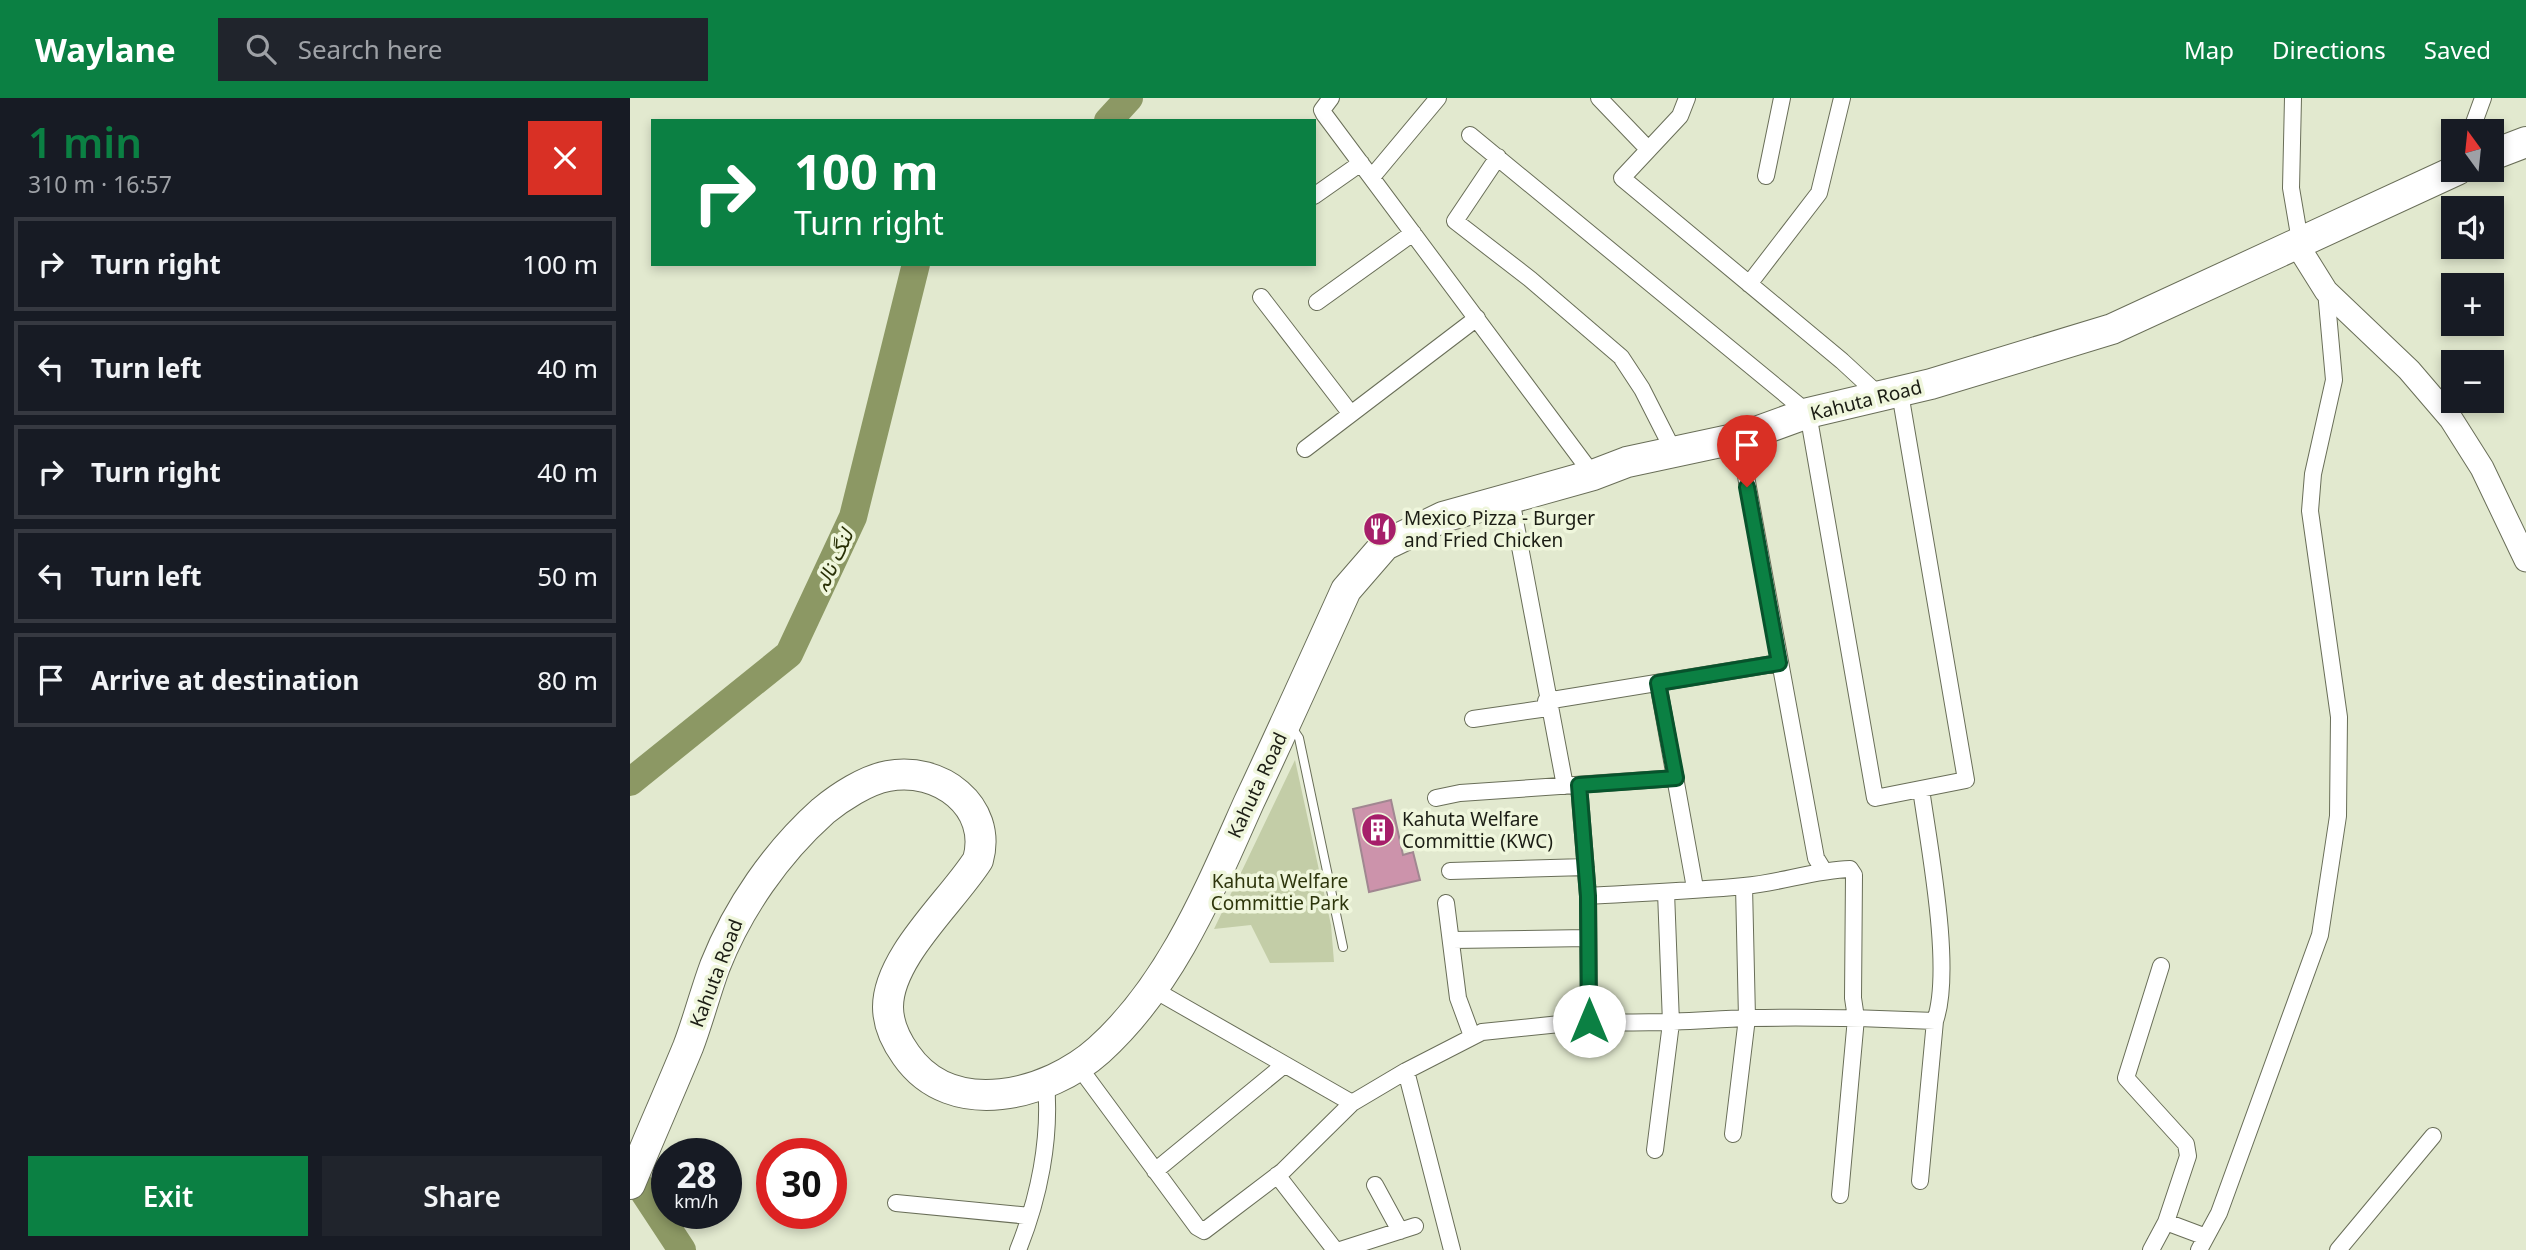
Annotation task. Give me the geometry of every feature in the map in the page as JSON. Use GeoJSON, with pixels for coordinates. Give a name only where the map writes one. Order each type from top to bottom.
{"type":"FeatureCollection","features":[{"type":"Feature","properties":{"kind":"highway"},"geometry":{"type":"LineString","coordinates":[[2504,150],[2526,142]]}},
{"type":"Feature","properties":{"kind":"highway","name":"Kahuta Road"},"geometry":{"type":"LineString","coordinates":[[630,1184],[689,1044],[715,966],[740,913],[784,852],[824,811],[846,795],[887,776],[910,774],[931,780],[967,802],[981,828],[983,842],[978,860],[906,957],[892,983],[888,1006],[891,1030],[908,1058],[938,1084],[959,1092],[1019,1092],[1046,1083],[1079,1067],[1101,1048],[1151,988],[1196,920],[1346,590],[1385,545],[1443,517],[1593,475],[1627,462],[1739,438],[1808,413],[1890,395],[2112,329],[2441,177]]}},
{"type":"Feature","properties":{"kind":"street"},"geometry":{"type":"LineString","coordinates":[[1331,98],[1322,110],[1593,475]]}},
{"type":"Feature","properties":{"kind":"street"},"geometry":{"type":"LineString","coordinates":[[1372,177],[1438,98]]}},
{"type":"Feature","properties":{"kind":"street"},"geometry":{"type":"LineString","coordinates":[[1599,98],[1647,148]]}},
{"type":"Feature","properties":{"kind":"street"},"geometry":{"type":"LineString","coordinates":[[1470,135],[1808,413],[1875,798],[1966,780],[1890,395],[1749,284],[1622,178],[1647,148],[1680,116],[1688,98]]}},
{"type":"Feature","properties":{"kind":"street"},"geometry":{"type":"LineString","coordinates":[[1766,176],[1782,98]]}},
{"type":"Feature","properties":{"kind":"street"},"geometry":{"type":"LineString","coordinates":[[1749,284],[1819,193],[1842,98]]}},
{"type":"Feature","properties":{"kind":"street"},"geometry":{"type":"LineString","coordinates":[[2293,98],[2291,188],[2298,242],[2326,291],[2409,370],[2451,419],[2482,468],[2526,560]]}},
{"type":"Feature","properties":{"kind":"street"},"geometry":{"type":"LineString","coordinates":[[2475,119],[2483,98]]}},
{"type":"Feature","properties":{"kind":"street"},"geometry":{"type":"LineString","coordinates":[[1498,157],[1455,221],[1530,279],[1621,357],[1642,389],[1674,452]]}},
{"type":"Feature","properties":{"kind":"street"},"geometry":{"type":"LineString","coordinates":[[1316,195],[1361,163]]}},
{"type":"Feature","properties":{"kind":"street"},"geometry":{"type":"LineString","coordinates":[[1317,302],[1413,233]]}},
{"type":"Feature","properties":{"kind":"street"},"geometry":{"type":"LineString","coordinates":[[2166,1222],[2203,1244],[2219,1213],[2258,1111],[2320,935],[2338,816],[2339,717],[2311,511],[2313,474],[2334,380],[2326,291]]}},
{"type":"Feature","properties":{"kind":"street"},"geometry":{"type":"LineString","coordinates":[[1261,297],[1351,414]]}},
{"type":"Feature","properties":{"kind":"street"},"geometry":{"type":"LineString","coordinates":[[1305,449],[1477,318]]}},
{"type":"Feature","properties":{"kind":"street"},"geometry":{"type":"LineString","coordinates":[[1739,438],[1816,858],[1824,871]]}},
{"type":"Feature","properties":{"kind":"street"},"geometry":{"type":"LineString","coordinates":[[1511,499],[1547,705],[1572,785],[1586,867],[1589,1021]]}},
{"type":"Feature","properties":{"kind":"street"},"geometry":{"type":"LineString","coordinates":[[1473,719],[1658,683],[1779,663]]}},
{"type":"Feature","properties":{"kind":"street"},"geometry":{"type":"LineString","coordinates":[[1658,683],[1695,888]]}},
{"type":"Feature","properties":{"kind":"street"},"geometry":{"type":"LineString","coordinates":[[1436,798],[1460,793],[1676,778]]}},
{"type":"Feature","properties":{"kind":"street"},"geometry":{"type":"LineString","coordinates":[[1920,1181],[1935,1021],[1940,1008],[1939,930],[1922,789]]}},
{"type":"Feature","properties":{"kind":"street"},"geometry":{"type":"LineString","coordinates":[[1450,871],[1586,867]]}},
{"type":"Feature","properties":{"kind":"street"},"geometry":{"type":"LineString","coordinates":[[1588,896],[1744,886],[1789,880],[1824,871],[1850,869],[1854,876],[1853,998],[1856,1018],[1840,1195]]}},
{"type":"Feature","properties":{"kind":"street"},"geometry":{"type":"LineString","coordinates":[[1733,1133],[1747,1018],[1744,886]]}},
{"type":"Feature","properties":{"kind":"street"},"geometry":{"type":"LineString","coordinates":[[1655,1150],[1671,1023],[1666,892]]}},
{"type":"Feature","properties":{"kind":"street"},"geometry":{"type":"LineString","coordinates":[[1446,903],[1458,998],[1472,1036]]}},
{"type":"Feature","properties":{"kind":"street"},"geometry":{"type":"LineString","coordinates":[[1452,940],[1588,938]]}},
{"type":"Feature","properties":{"kind":"street"},"geometry":{"type":"LineString","coordinates":[[2151,1250],[2166,1222],[2185,1166],[2186,1144],[2126,1078],[2161,966]]}},
{"type":"Feature","properties":{"kind":"street"},"geometry":{"type":"LineString","coordinates":[[1151,988],[1352,1103]]}},
{"type":"Feature","properties":{"kind":"street"},"geometry":{"type":"LineString","coordinates":[[1079,1067],[1197,1227],[1203,1231],[1277,1175],[1352,1103],[1472,1036],[1510,1027],[1589,1021],[1638,1025],[1747,1018],[1935,1021]]}},
{"type":"Feature","properties":{"kind":"street"},"geometry":{"type":"LineString","coordinates":[[1155,1171],[1284,1065]]}},
{"type":"Feature","properties":{"kind":"street"},"geometry":{"type":"LineString","coordinates":[[1406,1071],[1452,1250]]}},
{"type":"Feature","properties":{"kind":"street"},"geometry":{"type":"LineString","coordinates":[[1018,1250],[1042,1169],[1048,1103],[1046,1083]]}},
{"type":"Feature","properties":{"kind":"street"},"geometry":{"type":"LineString","coordinates":[[2338,1250],[2434,1136]]}},
{"type":"Feature","properties":{"kind":"street"},"geometry":{"type":"LineString","coordinates":[[1277,1175],[1337,1250],[1408,1229],[1375,1185]]}},
{"type":"Feature","properties":{"kind":"street"},"geometry":{"type":"LineString","coordinates":[[896,1203],[1030,1216]]}},
{"type":"Feature","properties":{"kind":"lane"},"geometry":{"type":"LineString","coordinates":[[1286,722],[1294,728],[1299,738],[1343,947]]}},
{"type":"Feature","properties":{"kind":"green space","name":"Kahuta Welfare Committie Park"},"geometry":{"type":"Polygon","coordinates":[[[1295,760],[1331,925],[1334,962],[1270,963],[1251,925],[1214,929],[1295,760]]]}},
{"type":"Feature","properties":{"kind":"building","name":"Kahuta Welfare Committie (KWC)"},"geometry":{"type":"Polygon","coordinates":[[[1391,800],[1403,855],[1413,852],[1420,880],[1369,892],[1353,809],[1391,800]]]}},
{"type":"Feature","properties":{"kind":"waterway","name":"لنگ نالہ"},"geometry":{"type":"LineString","coordinates":[[1110,119],[1129,98]]}},
{"type":"Feature","properties":{"kind":"waterway","name":"لنگ نالہ"},"geometry":{"type":"LineString","coordinates":[[630,782],[789,654],[853,517],[916,266]]}},
{"type":"Feature","properties":{"kind":"waterway","name":"لنگ نالہ"},"geometry":{"type":"LineString","coordinates":[[630,1171],[682,1250]]}},
{"type":"Feature","properties":{"kind":"place","name":"Mexico Pizza - Burger and Fried Chicken"},"geometry":{"type":"Point","coordinates":[1380,529]}},
{"type":"Feature","properties":{"kind":"place","name":"Kahuta Welfare Committie (KWC)"},"geometry":{"type":"Point","coordinates":[1378,830]}},
{"type":"Feature","properties":{"kind":"route"},"geometry":{"type":"LineString","coordinates":[[1589,1021],[1588,896],[1579,785],[1676,778],[1658,683],[1779,663],[1747,487]]}}]}
